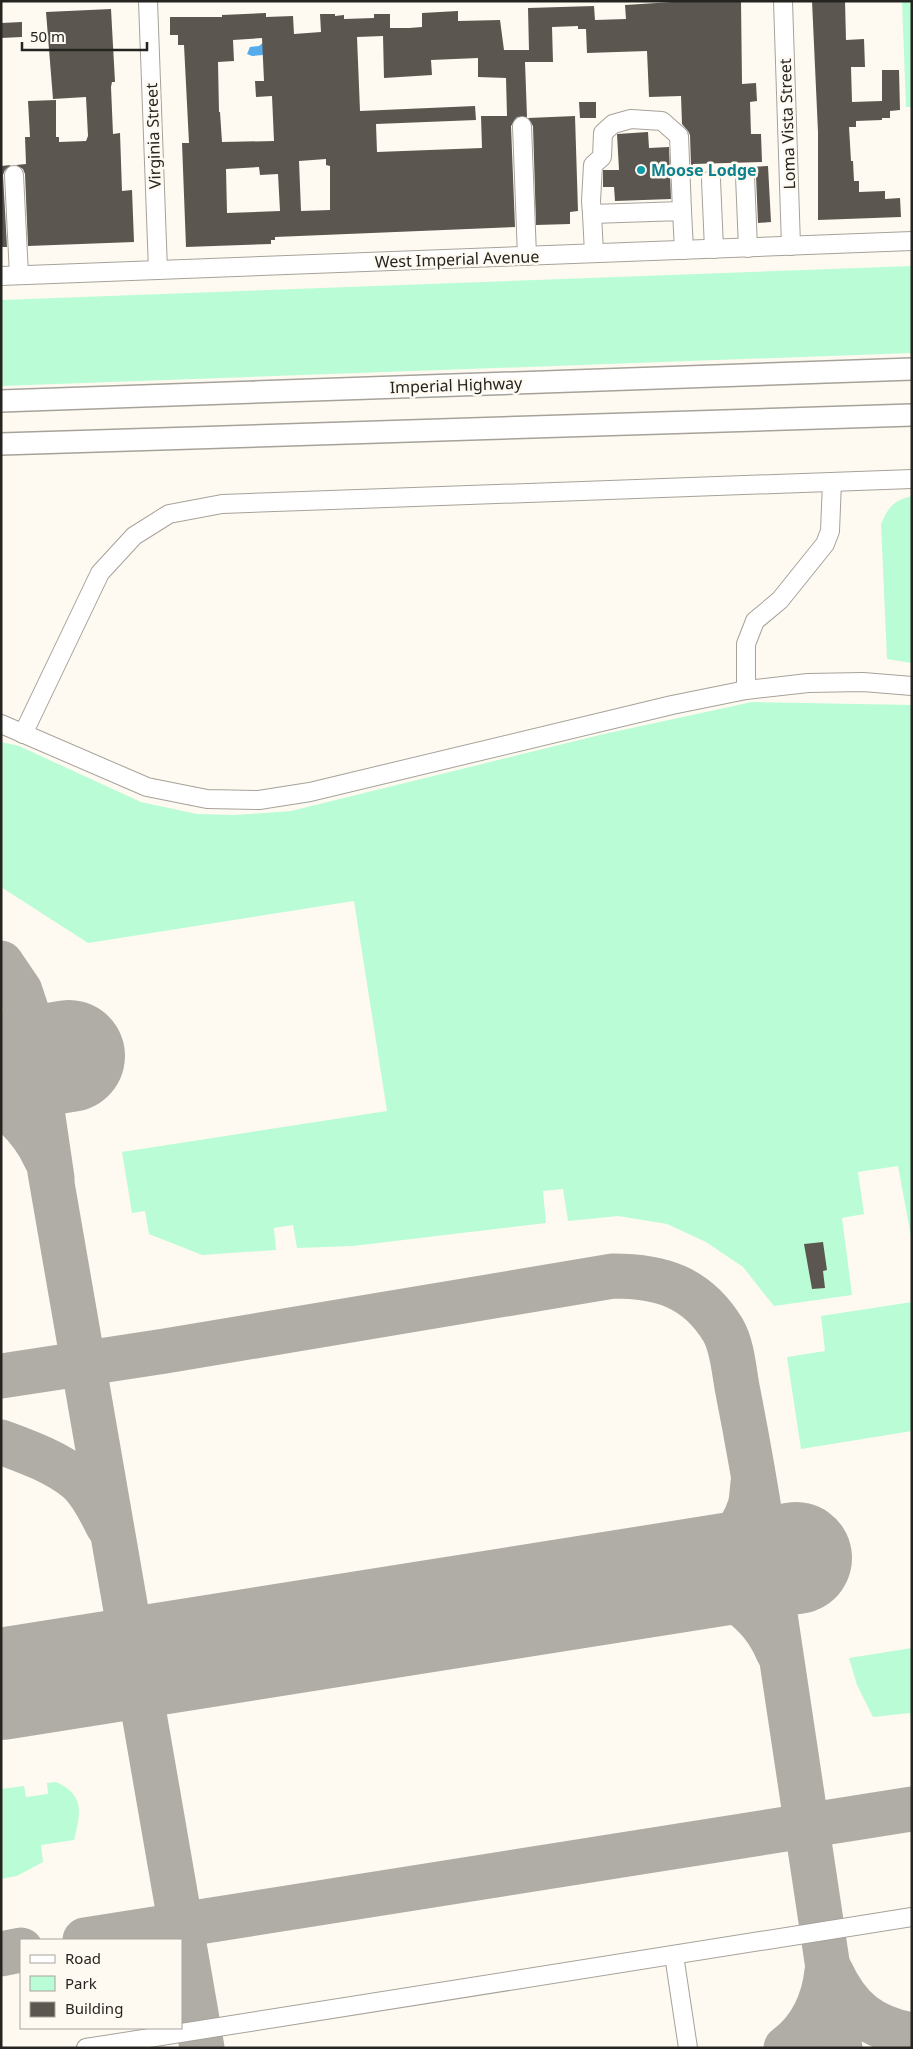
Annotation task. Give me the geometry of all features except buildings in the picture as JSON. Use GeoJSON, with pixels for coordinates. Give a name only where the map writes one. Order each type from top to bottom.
{"type":"FeatureCollection","features":[{"type":"Feature","properties":{"kind":"main road","name":"Imperial Highway"},"geometry":{"type":"LineString","coordinates":[[1,401],[912,370]]}},
{"type":"Feature","properties":{"kind":"main road"},"geometry":{"type":"LineString","coordinates":[[1,444],[912,414]]}},
{"type":"Feature","properties":{"kind":"street","name":"Virginia Street"},"geometry":{"type":"LineString","coordinates":[[148,1],[158,270]]}},
{"type":"Feature","properties":{"kind":"street","name":"Loma Vista Street"},"geometry":{"type":"LineString","coordinates":[[782,1],[791,246]]}},
{"type":"Feature","properties":{"kind":"street"},"geometry":{"type":"LineString","coordinates":[[594,253],[591,201],[593,165],[602,157],[603,133],[613,124],[631,119],[662,121],[678,136],[684,250]]}},
{"type":"Feature","properties":{"kind":"street"},"geometry":{"type":"LineString","coordinates":[[522,126],[527,256]]}},
{"type":"Feature","properties":{"kind":"street"},"geometry":{"type":"LineString","coordinates":[[10,275],[14,175]]}},
{"type":"Feature","properties":{"kind":"street"},"geometry":{"type":"LineString","coordinates":[[745,176],[748,248]]}},
{"type":"Feature","properties":{"kind":"street"},"geometry":{"type":"LineString","coordinates":[[711,180],[714,249]]}},
{"type":"Feature","properties":{"kind":"street"},"geometry":{"type":"LineString","coordinates":[[592,214],[682,211]]}},
{"type":"Feature","properties":{"kind":"street","name":"West Imperial Avenue"},"geometry":{"type":"LineString","coordinates":[[10,275],[912,241]]}},
{"type":"Feature","properties":{"kind":"street"},"geometry":{"type":"LineString","coordinates":[[23,734],[100,574],[134,536],[169,514],[222,504],[912,479]]}},
{"type":"Feature","properties":{"kind":"street"},"geometry":{"type":"LineString","coordinates":[[746,690],[746,644],[755,621],[780,600],[826,544],[830,531],[832,482]]}},
{"type":"Feature","properties":{"kind":"street"},"geometry":{"type":"LineString","coordinates":[[1,724],[147,786],[207,799],[259,800],[310,792],[662,708],[746,690],[836,682],[912,686]]}},
{"type":"Feature","properties":{"kind":"street"},"geometry":{"type":"LineString","coordinates":[[86,2048],[912,1917]]}},
{"type":"Feature","properties":{"kind":"street"},"geometry":{"type":"LineString","coordinates":[[674,1955],[688,2048]]}},
{"type":"Feature","properties":{"kind":"green space"},"geometry":{"type":"Polygon","coordinates":[[[902,1],[912,1],[912,107],[906,107],[902,1]]]}},
{"type":"Feature","properties":{"kind":"green space"},"geometry":{"type":"Polygon","coordinates":[[[912,266],[912,353],[1,386],[1,300],[912,266]]]}},
{"type":"Feature","properties":{"kind":"green space"},"geometry":{"type":"Polygon","coordinates":[[[912,496],[912,663],[887,659],[881,524],[892,505],[912,496]]]}},
{"type":"Feature","properties":{"kind":"green space"},"geometry":{"type":"Polygon","coordinates":[[[752,702],[912,705],[912,1242],[898,1166],[858,1172],[864,1214],[842,1218],[852,1295],[774,1306],[743,1267],[706,1242],[667,1224],[618,1216],[568,1221],[563,1189],[543,1191],[546,1223],[353,1246],[297,1248],[293,1225],[274,1228],[276,1250],[202,1255],[149,1234],[145,1211],[132,1213],[122,1152],[387,1111],[354,901],[88,943],[1,887],[1,742],[19,746],[141,802],[197,814],[235,815],[291,811],[604,734],[752,702]]]}},
{"type":"Feature","properties":{"kind":"green space"},"geometry":{"type":"Polygon","coordinates":[[[912,1302],[912,1431],[801,1449],[787,1357],[825,1351],[821,1316],[912,1302]]]}},
{"type":"Feature","properties":{"kind":"green space"},"geometry":{"type":"Polygon","coordinates":[[[912,1648],[912,1725],[910,1713],[873,1717],[857,1685],[849,1658],[912,1648]]]}},
{"type":"Feature","properties":{"kind":"green space"},"geometry":{"type":"Polygon","coordinates":[[[56,1782],[65,1787],[76,1799],[79,1813],[74,1840],[41,1845],[43,1862],[17,1876],[1,1879],[1,1789],[24,1786],[26,1797],[48,1794],[47,1783],[56,1782]]]}},
{"type":"Feature","properties":{"kind":"water"},"geometry":{"type":"Polygon","coordinates":[[[264,42],[263,55],[252,56],[247,54],[250,47],[259,46],[264,42]]]}},
{"type":"Feature","properties":{"kind":"taxiway"},"geometry":{"type":"LineString","coordinates":[[1,963],[20,991],[28,1015],[52,1178]]}},
{"type":"Feature","properties":{"kind":"taxiway"},"geometry":{"type":"LineString","coordinates":[[1,1104],[27,1128],[38,1143],[46,1159]]}},
{"type":"Feature","properties":{"kind":"taxiway"},"geometry":{"type":"LineString","coordinates":[[50,1172],[202,2048]]}},
{"type":"Feature","properties":{"kind":"taxiway"},"geometry":{"type":"LineString","coordinates":[[1,1376],[165,1351],[613,1276],[647,1278],[662,1282],[676,1287],[702,1303],[723,1330],[733,1360],[762,1528],[840,2048]]}},
{"type":"Feature","properties":{"kind":"taxiway"},"geometry":{"type":"LineString","coordinates":[[1,1442],[51,1463],[78,1480],[91,1496],[108,1526]]}},
{"type":"Feature","properties":{"kind":"taxiway"},"geometry":{"type":"LineString","coordinates":[[676,1577],[711,1558],[730,1541],[745,1519],[751,1503],[753,1483]]}},
{"type":"Feature","properties":{"kind":"taxiway"},"geometry":{"type":"LineString","coordinates":[[676,1577],[693,1581],[737,1601],[760,1622],[778,1652]]}},
{"type":"Feature","properties":{"kind":"taxiway"},"geometry":{"type":"LineString","coordinates":[[91,1939],[912,1809]]}},
{"type":"Feature","properties":{"kind":"taxiway"},"geometry":{"type":"LineString","coordinates":[[1,1954],[20,1950]]}},
{"type":"Feature","properties":{"kind":"taxiway"},"geometry":{"type":"LineString","coordinates":[[786,2048],[803,2033],[815,2014],[823,1993],[827,1971]]}},
{"type":"Feature","properties":{"kind":"taxiway"},"geometry":{"type":"LineString","coordinates":[[831,1972],[845,1996],[862,2015],[884,2027],[912,2035]]}},
{"type":"Feature","properties":{"kind":"runway"},"geometry":{"type":"LineString","coordinates":[[1,1067],[69,1056]]}},
{"type":"Feature","properties":{"kind":"runway"},"geometry":{"type":"LineString","coordinates":[[1,1684],[796,1558]]}},
{"type":"Feature","properties":{"kind":"place","name":"Moose Lodge"},"geometry":{"type":"Point","coordinates":[641,170]}}]}
